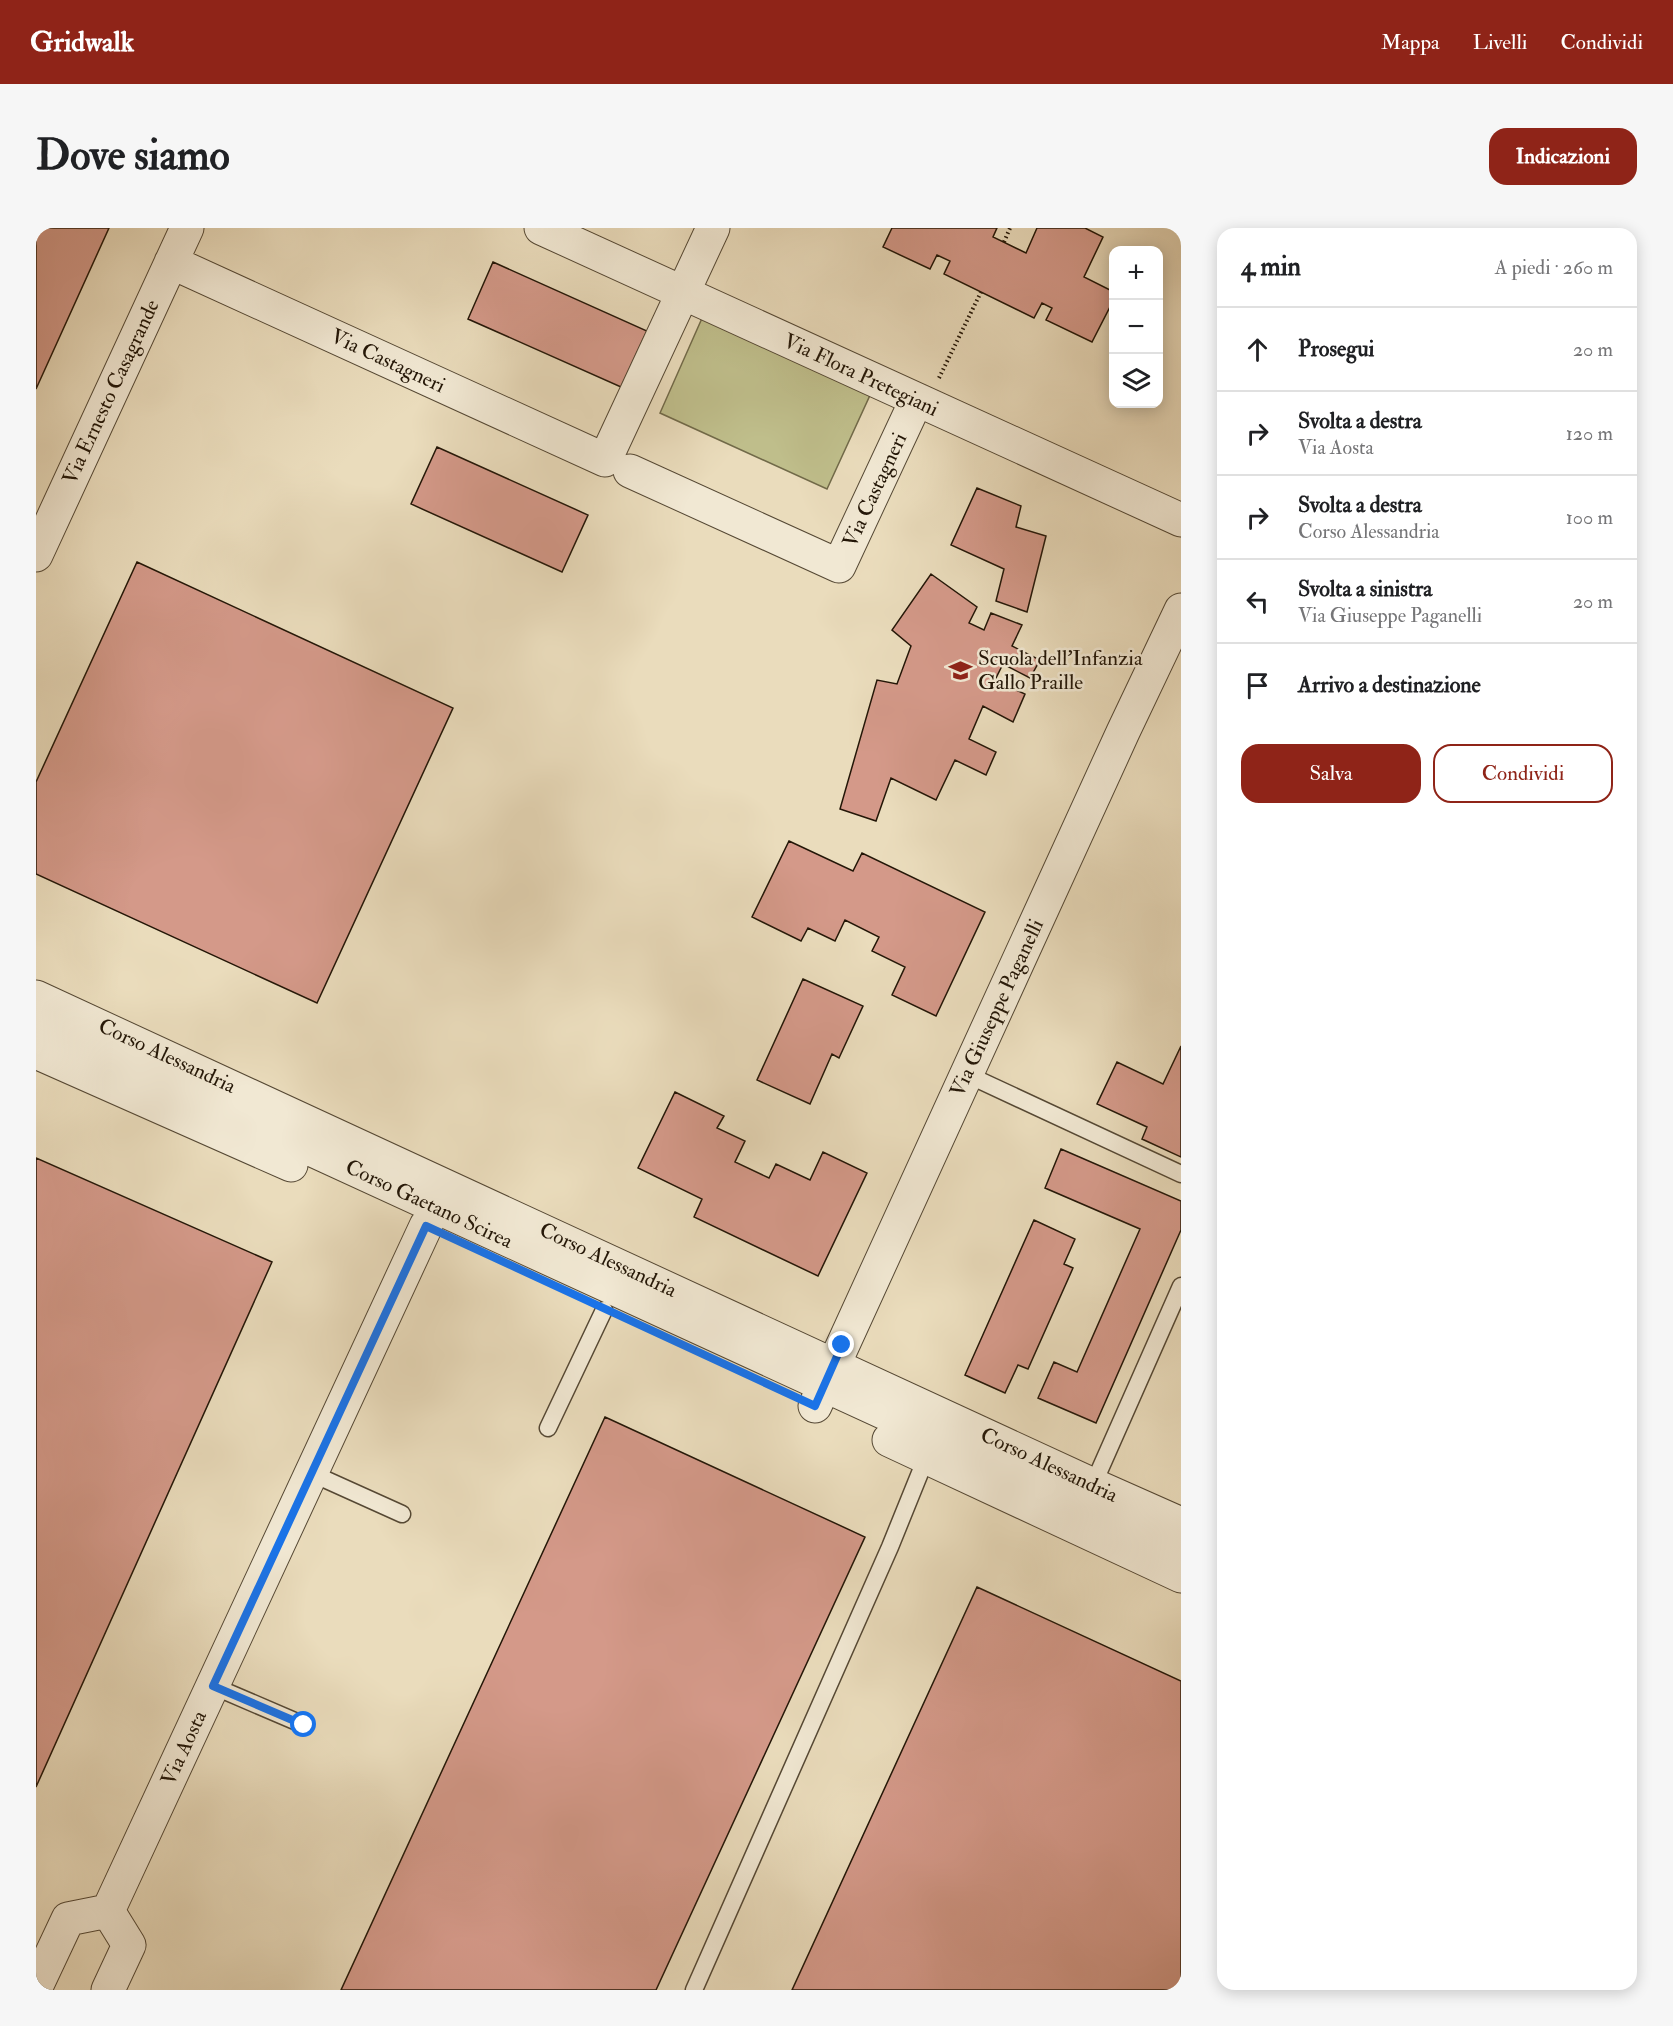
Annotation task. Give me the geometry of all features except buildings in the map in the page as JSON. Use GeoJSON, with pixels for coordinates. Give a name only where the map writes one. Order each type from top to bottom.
{"type":"FeatureCollection","features":[{"type":"Feature","properties":{"kind":"street","name":"Via Ernesto Casagrande"},"geometry":{"type":"LineString","coordinates":[[36,555],[187,228]]}},
{"type":"Feature","properties":{"kind":"street","name":"Via Flora Pretegiani"},"geometry":{"type":"LineString","coordinates":[[541,228],[683,294],[925,394],[1181,520]]}},
{"type":"Feature","properties":{"kind":"street"},"geometry":{"type":"LineString","coordinates":[[618,466],[683,294],[713,228]]}},
{"type":"Feature","properties":{"kind":"street","name":"Via Castagneri"},"geometry":{"type":"LineString","coordinates":[[171,262],[839,566],[925,394]]}},
{"type":"Feature","properties":{"kind":"street","name":"Via Giuseppe Paganelli"},"geometry":{"type":"LineString","coordinates":[[824,1385],[1181,610]]}},
{"type":"Feature","properties":{"kind":"street","name":"Corso Alessandria"},"geometry":{"type":"LineString","coordinates":[[36,997],[824,1385],[926,1458],[1181,1576]]}},
{"type":"Feature","properties":{"kind":"street","name":"Corso Gaetano Scirea"},"geometry":{"type":"LineString","coordinates":[[36,1023],[1181,1549]]}},
{"type":"Feature","properties":{"kind":"street","name":"Corso Alessandria"},"geometry":{"type":"LineString","coordinates":[[36,1052],[426,1226],[604,1310],[824,1385],[1093,1485],[1181,1524]]}},
{"type":"Feature","properties":{"kind":"street","name":"Via Aosta"},"geometry":{"type":"LineString","coordinates":[[108,1911],[426,1226]]}},
{"type":"Feature","properties":{"kind":"street"},"geometry":{"type":"LineString","coordinates":[[36,1988],[69,1919],[108,1911],[129,1945],[108,1990]]}},
{"type":"Feature","properties":{"kind":"lane"},"geometry":{"type":"LineString","coordinates":[[966,1074],[1181,1174]]}},
{"type":"Feature","properties":{"kind":"lane"},"geometry":{"type":"LineString","coordinates":[[1093,1485],[1181,1286]]}},
{"type":"Feature","properties":{"kind":"lane"},"geometry":{"type":"LineString","coordinates":[[548,1428],[604,1310]]}},
{"type":"Feature","properties":{"kind":"lane"},"geometry":{"type":"LineString","coordinates":[[694,1990],[885,1557],[926,1458]]}},
{"type":"Feature","properties":{"kind":"lane"},"geometry":{"type":"LineString","coordinates":[[311,1473],[402,1514]]}},
{"type":"Feature","properties":{"kind":"lane"},"geometry":{"type":"LineString","coordinates":[[213,1686],[304,1725]]}},
{"type":"Feature","properties":{"kind":"path"},"geometry":{"type":"LineString","coordinates":[[1004,242],[1011,228]]}},
{"type":"Feature","properties":{"kind":"path"},"geometry":{"type":"LineString","coordinates":[[925,394],[981,292]]}},
{"type":"Feature","properties":{"kind":"shaded area"},"geometry":{"type":"Polygon","coordinates":[[[703,316],[871,393],[827,489],[660,413],[703,316]]]}},
{"type":"Feature","properties":{"kind":"place","name":"Scuola dell'Infanzia Gallo Praille"},"geometry":{"type":"Point","coordinates":[960,670]}},
{"type":"Feature","properties":{"kind":"route"},"geometry":{"type":"LineString","coordinates":[[304,1725],[213,1686],[426,1226],[815,1406],[842,1345]]}}]}
